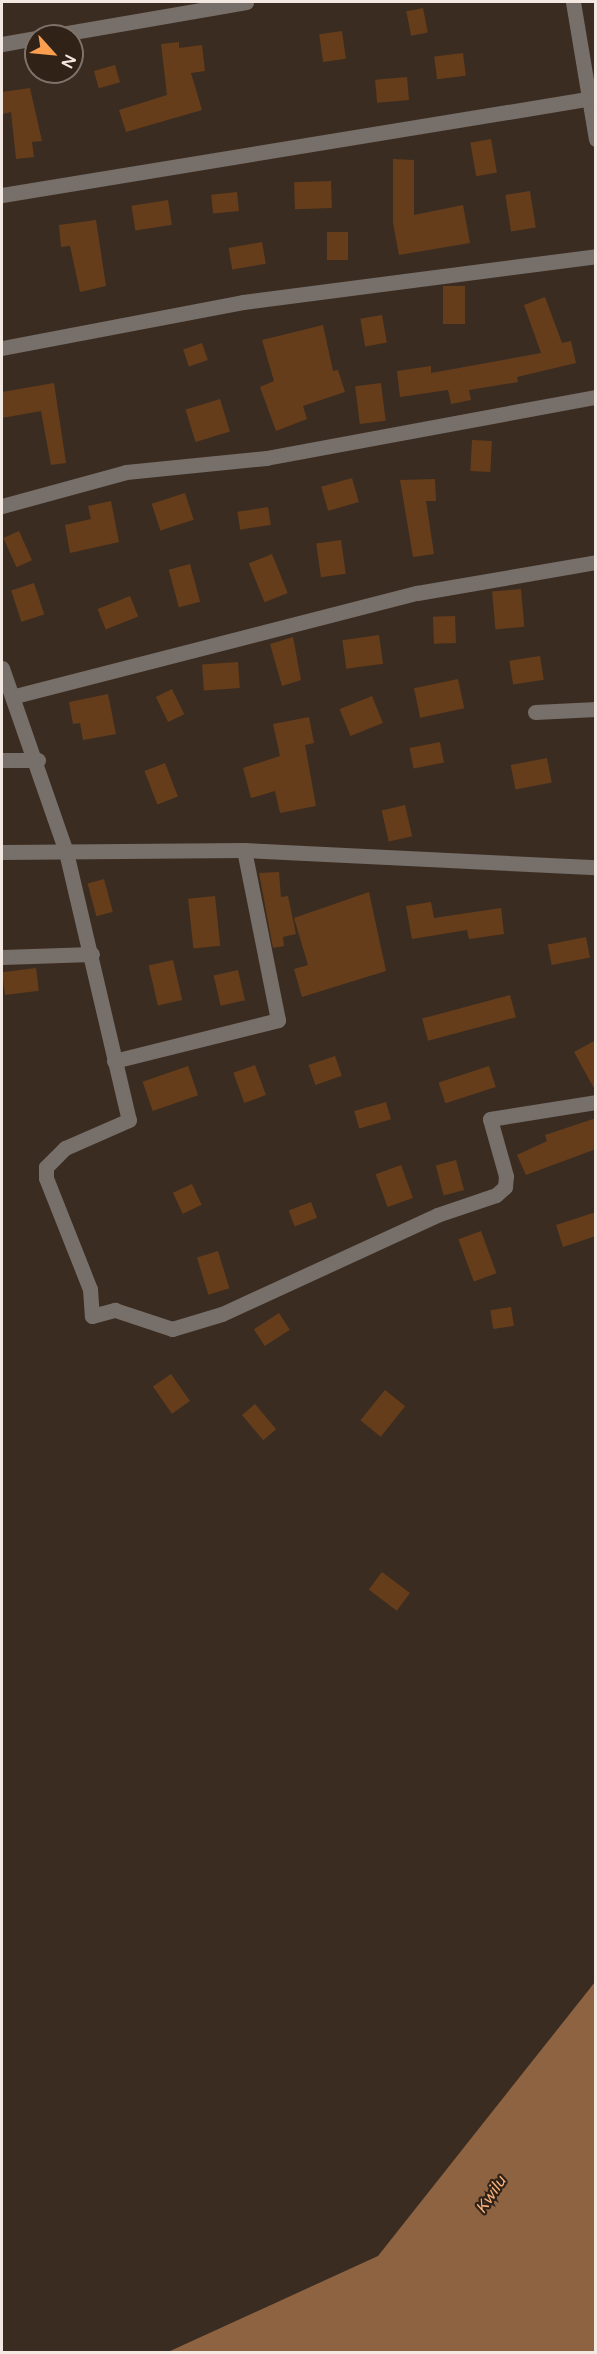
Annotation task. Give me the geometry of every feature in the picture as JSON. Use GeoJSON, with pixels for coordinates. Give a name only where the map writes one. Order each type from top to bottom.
{"type":"FeatureCollection","features":[{"type":"Feature","properties":{"kind":"street"},"geometry":{"type":"LineString","coordinates":[[84,30],[246,2]]}},
{"type":"Feature","properties":{"kind":"street"},"geometry":{"type":"LineString","coordinates":[[573,2],[587,99],[596,139]]}},
{"type":"Feature","properties":{"kind":"street"},"geometry":{"type":"LineString","coordinates":[[2,44],[24,40]]}},
{"type":"Feature","properties":{"kind":"street"},"geometry":{"type":"LineString","coordinates":[[2,195],[587,99]]}},
{"type":"Feature","properties":{"kind":"street"},"geometry":{"type":"LineString","coordinates":[[2,348],[243,302],[596,256]]}},
{"type":"Feature","properties":{"kind":"street"},"geometry":{"type":"LineString","coordinates":[[2,506],[126,472],[266,458],[596,398]]}},
{"type":"Feature","properties":{"kind":"street"},"geometry":{"type":"LineString","coordinates":[[15,696],[417,593],[596,562]]}},
{"type":"Feature","properties":{"kind":"street"},"geometry":{"type":"LineString","coordinates":[[2,668],[15,696],[38,760],[66,852],[92,954],[114,1061],[129,1120],[65,1149],[46,1167],[46,1178],[90,1289],[92,1316],[115,1310],[172,1329],[222,1314],[437,1215],[496,1195],[505,1187],[506,1176],[490,1119],[596,1102]]}},
{"type":"Feature","properties":{"kind":"street"},"geometry":{"type":"LineString","coordinates":[[535,712],[596,709]]}},
{"type":"Feature","properties":{"kind":"street"},"geometry":{"type":"LineString","coordinates":[[2,760],[38,760]]}},
{"type":"Feature","properties":{"kind":"street"},"geometry":{"type":"LineString","coordinates":[[114,1061],[278,1020],[244,850]]}},
{"type":"Feature","properties":{"kind":"street"},"geometry":{"type":"LineString","coordinates":[[2,852],[244,850],[596,867]]}},
{"type":"Feature","properties":{"kind":"street"},"geometry":{"type":"LineString","coordinates":[[2,957],[92,954]]}},
{"type":"Feature","properties":{"kind":"water","name":"Kwilu"},"geometry":{"type":"Polygon","coordinates":[[[595,1982],[595,2352],[168,2352],[378,2256],[595,1982]]]}},
{"type":"Feature","properties":{"kind":"building"},"geometry":{"type":"Polygon","coordinates":[[[423,8],[428,33],[411,36],[406,11],[423,8]]]}},
{"type":"Feature","properties":{"kind":"building"},"geometry":{"type":"Polygon","coordinates":[[[342,31],[346,59],[323,62],[319,34],[342,31]]]}},
{"type":"Feature","properties":{"kind":"building"},"geometry":{"type":"Polygon","coordinates":[[[179,42],[179,48],[202,45],[205,71],[191,73],[202,110],[126,132],[119,110],[167,95],[161,44],[179,42]]]}},
{"type":"Feature","properties":{"kind":"building"},"geometry":{"type":"Polygon","coordinates":[[[463,53],[466,76],[437,79],[434,57],[463,53]]]}},
{"type":"Feature","properties":{"kind":"building"},"geometry":{"type":"Polygon","coordinates":[[[115,65],[120,82],[99,88],[94,71],[115,65]]]}},
{"type":"Feature","properties":{"kind":"building"},"geometry":{"type":"Polygon","coordinates":[[[407,77],[409,100],[377,103],[375,80],[407,77]]]}},
{"type":"Feature","properties":{"kind":"building"},"geometry":{"type":"Polygon","coordinates":[[[30,88],[42,141],[32,142],[34,157],[16,159],[11,112],[3,114],[2,92],[30,88]]]}},
{"type":"Feature","properties":{"kind":"building"},"geometry":{"type":"Polygon","coordinates":[[[491,139],[497,172],[476,176],[470,143],[491,139]]]}},
{"type":"Feature","properties":{"kind":"building"},"geometry":{"type":"Polygon","coordinates":[[[393,159],[414,160],[414,215],[463,205],[470,243],[399,255],[393,223],[393,159]]]}},
{"type":"Feature","properties":{"kind":"building"},"geometry":{"type":"Polygon","coordinates":[[[331,181],[332,208],[295,209],[294,182],[331,181]]]}},
{"type":"Feature","properties":{"kind":"building"},"geometry":{"type":"Polygon","coordinates":[[[530,191],[536,228],[511,231],[505,195],[530,191]]]}},
{"type":"Feature","properties":{"kind":"building"},"geometry":{"type":"Polygon","coordinates":[[[237,192],[239,211],[213,214],[211,195],[237,192]]]}},
{"type":"Feature","properties":{"kind":"building"},"geometry":{"type":"Polygon","coordinates":[[[168,200],[172,225],[135,230],[131,206],[168,200]]]}},
{"type":"Feature","properties":{"kind":"building"},"geometry":{"type":"Polygon","coordinates":[[[96,220],[106,286],[80,292],[70,246],[61,247],[59,225],[96,220]]]}},
{"type":"Feature","properties":{"kind":"building"},"geometry":{"type":"Polygon","coordinates":[[[327,232],[348,232],[348,260],[327,260],[327,232]]]}},
{"type":"Feature","properties":{"kind":"building"},"geometry":{"type":"Polygon","coordinates":[[[262,242],[266,264],[232,270],[229,248],[262,242]]]}},
{"type":"Feature","properties":{"kind":"building"},"geometry":{"type":"Polygon","coordinates":[[[443,286],[465,286],[465,324],[443,324],[443,286]]]}},
{"type":"Feature","properties":{"kind":"building"},"geometry":{"type":"Polygon","coordinates":[[[545,297],[562,343],[571,341],[576,363],[517,377],[518,382],[469,390],[471,400],[451,404],[448,390],[400,397],[397,371],[431,366],[431,373],[541,353],[524,305],[545,297]]]}},
{"type":"Feature","properties":{"kind":"building"},"geometry":{"type":"Polygon","coordinates":[[[382,315],[387,343],[365,346],[360,319],[382,315]]]}},
{"type":"Feature","properties":{"kind":"building"},"geometry":{"type":"Polygon","coordinates":[[[323,325],[333,371],[338,370],[345,392],[303,406],[307,419],[276,431],[260,387],[274,381],[262,340],[323,325]]]}},
{"type":"Feature","properties":{"kind":"building"},"geometry":{"type":"Polygon","coordinates":[[[202,343],[208,360],[189,367],[183,350],[202,343]]]}},
{"type":"Feature","properties":{"kind":"building"},"geometry":{"type":"Polygon","coordinates":[[[54,383],[66,463],[51,465],[41,411],[2,418],[2,392],[54,383]]]}},
{"type":"Feature","properties":{"kind":"building"},"geometry":{"type":"Polygon","coordinates":[[[381,383],[386,421],[360,424],[355,386],[381,383]]]}},
{"type":"Feature","properties":{"kind":"building"},"geometry":{"type":"Polygon","coordinates":[[[220,399],[230,432],[196,442],[186,410],[220,399]]]}},
{"type":"Feature","properties":{"kind":"building"},"geometry":{"type":"Polygon","coordinates":[[[472,440],[492,441],[490,472],[470,471],[472,440]]]}},
{"type":"Feature","properties":{"kind":"building"},"geometry":{"type":"Polygon","coordinates":[[[352,478],[359,502],[328,511],[321,487],[352,478]]]}},
{"type":"Feature","properties":{"kind":"building"},"geometry":{"type":"Polygon","coordinates":[[[435,479],[436,501],[426,501],[434,554],[413,557],[400,480],[435,479]]]}},
{"type":"Feature","properties":{"kind":"building"},"geometry":{"type":"Polygon","coordinates":[[[185,493],[194,520],[160,530],[152,504],[185,493]]]}},
{"type":"Feature","properties":{"kind":"building"},"geometry":{"type":"Polygon","coordinates":[[[111,501],[119,542],[70,553],[65,525],[91,519],[88,506],[111,501]]]}},
{"type":"Feature","properties":{"kind":"building"},"geometry":{"type":"Polygon","coordinates":[[[268,507],[271,525],[240,530],[237,512],[268,507]]]}},
{"type":"Feature","properties":{"kind":"building"},"geometry":{"type":"Polygon","coordinates":[[[19,531],[32,560],[16,567],[3,538],[19,531]]]}},
{"type":"Feature","properties":{"kind":"building"},"geometry":{"type":"Polygon","coordinates":[[[341,540],[346,574],[321,577],[316,543],[341,540]]]}},
{"type":"Feature","properties":{"kind":"building"},"geometry":{"type":"Polygon","coordinates":[[[272,554],[288,593],[265,602],[249,563],[272,554]]]}},
{"type":"Feature","properties":{"kind":"building"},"geometry":{"type":"Polygon","coordinates":[[[190,564],[200,602],[179,607],[169,570],[190,564]]]}},
{"type":"Feature","properties":{"kind":"building"},"geometry":{"type":"Polygon","coordinates":[[[34,583],[44,614],[21,622],[11,590],[34,583]]]}},
{"type":"Feature","properties":{"kind":"building"},"geometry":{"type":"Polygon","coordinates":[[[521,589],[524,627],[495,629],[492,592],[521,589]]]}},
{"type":"Feature","properties":{"kind":"building"},"geometry":{"type":"Polygon","coordinates":[[[130,596],[138,616],[106,630],[98,609],[130,596]]]}},
{"type":"Feature","properties":{"kind":"building"},"geometry":{"type":"Polygon","coordinates":[[[455,616],[456,643],[434,644],[433,617],[455,616]]]}},
{"type":"Feature","properties":{"kind":"building"},"geometry":{"type":"Polygon","coordinates":[[[379,635],[383,664],[346,669],[342,640],[379,635]]]}},
{"type":"Feature","properties":{"kind":"building"},"geometry":{"type":"Polygon","coordinates":[[[293,637],[301,680],[282,686],[270,644],[293,637]]]}},
{"type":"Feature","properties":{"kind":"building"},"geometry":{"type":"Polygon","coordinates":[[[540,656],[544,680],[513,685],[509,661],[540,656]]]}},
{"type":"Feature","properties":{"kind":"building"},"geometry":{"type":"Polygon","coordinates":[[[238,662],[240,688],[204,690],[202,665],[238,662]]]}},
{"type":"Feature","properties":{"kind":"building"},"geometry":{"type":"Polygon","coordinates":[[[458,679],[464,708],[420,718],[414,688],[458,679]]]}},
{"type":"Feature","properties":{"kind":"building"},"geometry":{"type":"Polygon","coordinates":[[[172,689],[184,714],[168,722],[156,697],[172,689]]]}},
{"type":"Feature","properties":{"kind":"building"},"geometry":{"type":"Polygon","coordinates":[[[108,694],[116,734],[83,740],[80,723],[73,724],[69,702],[108,694]]]}},
{"type":"Feature","properties":{"kind":"building"},"geometry":{"type":"Polygon","coordinates":[[[372,696],[383,723],[350,736],[340,709],[372,696]]]}},
{"type":"Feature","properties":{"kind":"building"},"geometry":{"type":"Polygon","coordinates":[[[309,717],[314,743],[305,745],[316,806],[280,813],[275,791],[251,798],[243,768],[280,756],[273,724],[309,717]]]}},
{"type":"Feature","properties":{"kind":"building"},"geometry":{"type":"Polygon","coordinates":[[[440,742],[444,763],[414,769],[410,748],[440,742]]]}},
{"type":"Feature","properties":{"kind":"building"},"geometry":{"type":"Polygon","coordinates":[[[547,758],[552,783],[515,790],[511,765],[547,758]]]}},
{"type":"Feature","properties":{"kind":"building"},"geometry":{"type":"Polygon","coordinates":[[[165,763],[178,797],[157,804],[144,771],[165,763]]]}},
{"type":"Feature","properties":{"kind":"building"},"geometry":{"type":"Polygon","coordinates":[[[405,805],[412,836],[389,842],[382,810],[405,805]]]}},
{"type":"Feature","properties":{"kind":"building"},"geometry":{"type":"Polygon","coordinates":[[[279,872],[281,897],[288,896],[296,934],[283,937],[284,946],[273,948],[259,873],[279,872]]]}},
{"type":"Feature","properties":{"kind":"building"},"geometry":{"type":"Polygon","coordinates":[[[104,879],[113,912],[96,916],[88,883],[104,879]]]}},
{"type":"Feature","properties":{"kind":"building"},"geometry":{"type":"Polygon","coordinates":[[[369,892],[386,971],[302,997],[294,969],[308,965],[294,918],[369,892]]]}},
{"type":"Feature","properties":{"kind":"building"},"geometry":{"type":"Polygon","coordinates":[[[215,896],[220,946],[193,949],[188,899],[215,896]]]}},
{"type":"Feature","properties":{"kind":"building"},"geometry":{"type":"Polygon","coordinates":[[[431,902],[434,918],[501,908],[504,934],[469,939],[467,930],[412,939],[406,906],[431,902]]]}},
{"type":"Feature","properties":{"kind":"building"},"geometry":{"type":"Polygon","coordinates":[[[586,937],[590,958],[552,965],[548,944],[586,937]]]}},
{"type":"Feature","properties":{"kind":"building"},"geometry":{"type":"Polygon","coordinates":[[[173,960],[182,1000],[158,1006],[149,966],[173,960]]]}},
{"type":"Feature","properties":{"kind":"building"},"geometry":{"type":"Polygon","coordinates":[[[36,968],[39,991],[5,995],[2,972],[36,968]]]}},
{"type":"Feature","properties":{"kind":"building"},"geometry":{"type":"Polygon","coordinates":[[[238,970],[245,1000],[221,1006],[214,976],[238,970]]]}},
{"type":"Feature","properties":{"kind":"building"},"geometry":{"type":"Polygon","coordinates":[[[510,995],[516,1017],[428,1041],[422,1019],[510,995]]]}},
{"type":"Feature","properties":{"kind":"building"},"geometry":{"type":"Polygon","coordinates":[[[596,1040],[596,1092],[574,1052],[596,1040]]]}},
{"type":"Feature","properties":{"kind":"building"},"geometry":{"type":"Polygon","coordinates":[[[335,1056],[342,1076],[315,1085],[309,1065],[335,1056]]]}},
{"type":"Feature","properties":{"kind":"building"},"geometry":{"type":"Polygon","coordinates":[[[255,1065],[266,1095],[244,1103],[233,1073],[255,1065]]]}},
{"type":"Feature","properties":{"kind":"building"},"geometry":{"type":"Polygon","coordinates":[[[188,1066],[198,1095],[153,1111],[143,1082],[188,1066]]]}},
{"type":"Feature","properties":{"kind":"building"},"geometry":{"type":"Polygon","coordinates":[[[489,1066],[496,1087],[445,1103],[439,1082],[489,1066]]]}},
{"type":"Feature","properties":{"kind":"building"},"geometry":{"type":"Polygon","coordinates":[[[386,1102],[391,1119],[359,1128],[354,1111],[386,1102]]]}},
{"type":"Feature","properties":{"kind":"building"},"geometry":{"type":"Polygon","coordinates":[[[596,1118],[596,1149],[526,1175],[517,1155],[547,1141],[545,1135],[596,1118]]]}},
{"type":"Feature","properties":{"kind":"building"},"geometry":{"type":"Polygon","coordinates":[[[456,1160],[464,1190],[444,1195],[436,1165],[456,1160]]]}},
{"type":"Feature","properties":{"kind":"building"},"geometry":{"type":"Polygon","coordinates":[[[401,1165],[413,1198],[388,1207],[376,1174],[401,1165]]]}},
{"type":"Feature","properties":{"kind":"building"},"geometry":{"type":"Polygon","coordinates":[[[192,1184],[202,1205],[183,1214],[173,1193],[192,1184]]]}},
{"type":"Feature","properties":{"kind":"building"},"geometry":{"type":"Polygon","coordinates":[[[311,1202],[317,1218],[295,1226],[289,1211],[311,1202]]]}},
{"type":"Feature","properties":{"kind":"building"},"geometry":{"type":"Polygon","coordinates":[[[596,1212],[596,1236],[563,1247],[556,1225],[596,1212]]]}},
{"type":"Feature","properties":{"kind":"building"},"geometry":{"type":"Polygon","coordinates":[[[481,1231],[496,1273],[474,1281],[458,1239],[481,1231]]]}},
{"type":"Feature","properties":{"kind":"building"},"geometry":{"type":"Polygon","coordinates":[[[218,1251],[229,1288],[208,1295],[197,1257],[218,1251]]]}},
{"type":"Feature","properties":{"kind":"building"},"geometry":{"type":"Polygon","coordinates":[[[511,1307],[514,1326],[493,1329],[490,1310],[511,1307]]]}},
{"type":"Feature","properties":{"kind":"building"},"geometry":{"type":"Polygon","coordinates":[[[279,1313],[290,1330],[265,1346],[254,1329],[279,1313]]]}},
{"type":"Feature","properties":{"kind":"building"},"geometry":{"type":"Polygon","coordinates":[[[171,1374],[190,1401],[172,1414],[153,1387],[171,1374]]]}},
{"type":"Feature","properties":{"kind":"building"},"geometry":{"type":"Polygon","coordinates":[[[385,1390],[405,1406],[381,1437],[360,1420],[385,1390]]]}},
{"type":"Feature","properties":{"kind":"building"},"geometry":{"type":"Polygon","coordinates":[[[255,1404],[276,1429],[263,1440],[242,1415],[255,1404]]]}},
{"type":"Feature","properties":{"kind":"building"},"geometry":{"type":"Polygon","coordinates":[[[382,1572],[410,1593],[397,1611],[369,1590],[382,1572]]]}}]}
